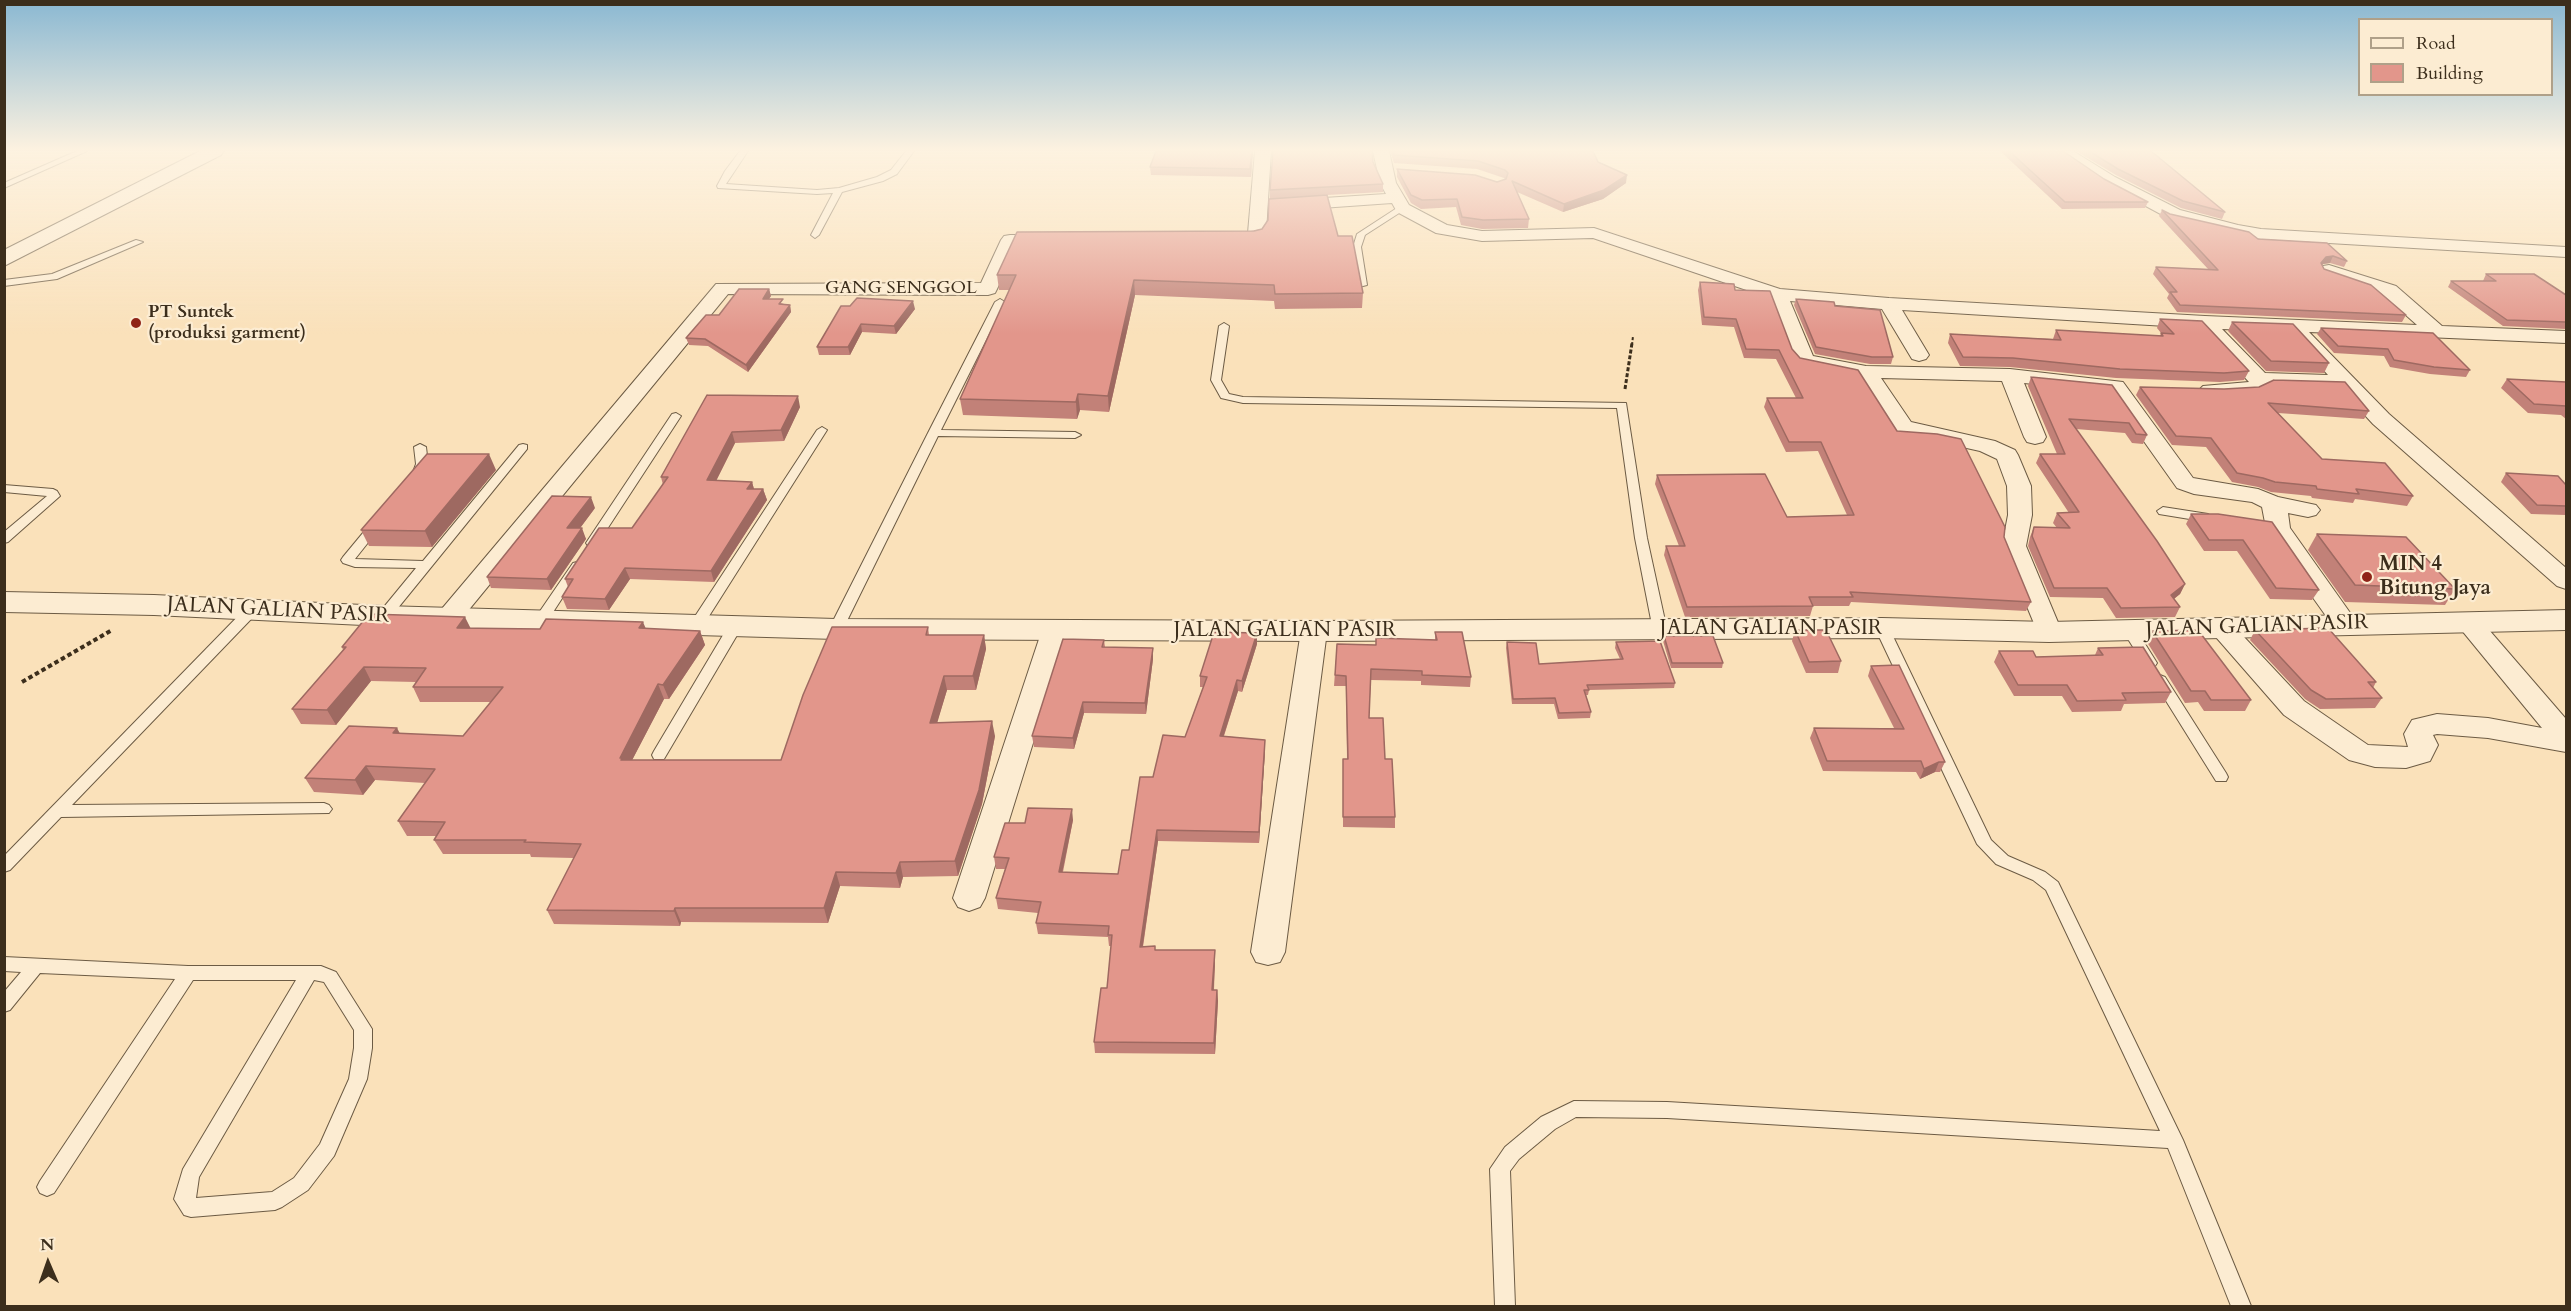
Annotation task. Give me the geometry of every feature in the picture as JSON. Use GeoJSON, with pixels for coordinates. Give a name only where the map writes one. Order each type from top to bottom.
{"type":"FeatureCollection","features":[{"type":"Feature","properties":{"kind":"street"},"geometry":{"type":"LineString","coordinates":[[4,259],[95,212]]}},
{"type":"Feature","properties":{"kind":"street"},"geometry":{"type":"LineString","coordinates":[[1208,239],[1254,239],[1267,212]]}},
{"type":"Feature","properties":{"kind":"street"},"geometry":{"type":"LineString","coordinates":[[1415,212],[1442,229],[1462,234],[1594,233],[1778,294],[1889,304],[2205,322],[2566,337]]}},
{"type":"Feature","properties":{"kind":"street"},"geometry":{"type":"LineString","coordinates":[[2171,212],[2222,227],[2260,234],[2566,252]]}},
{"type":"Feature","properties":{"kind":"street","name":"GANG SENGGOL"},"geometry":{"type":"LineString","coordinates":[[449,617],[723,288],[988,289],[1010,240],[1068,240]]}},
{"type":"Feature","properties":{"kind":"street"},"geometry":{"type":"LineString","coordinates":[[2329,270],[2389,290],[2436,331]]}},
{"type":"Feature","properties":{"kind":"street"},"geometry":{"type":"LineString","coordinates":[[1778,294],[1802,357],[1806,361],[1866,372],[2010,375],[2139,387]]}},
{"type":"Feature","properties":{"kind":"street"},"geometry":{"type":"LineString","coordinates":[[1889,304],[1919,355]]}},
{"type":"Feature","properties":{"kind":"street"},"geometry":{"type":"LineString","coordinates":[[2185,389],[2254,388],[2260,384],[2259,379],[2205,322]]}},
{"type":"Feature","properties":{"kind":"street"},"geometry":{"type":"LineString","coordinates":[[2295,326],[2346,382],[2408,444],[2566,581]]}},
{"type":"Feature","properties":{"kind":"street"},"geometry":{"type":"LineString","coordinates":[[1866,372],[1903,427],[1987,446],[2007,455],[2019,486],[2020,515],[2014,546],[2049,632]]}},
{"type":"Feature","properties":{"kind":"street"},"geometry":{"type":"LineString","coordinates":[[2010,375],[2035,437]]}},
{"type":"Feature","properties":{"kind":"street"},"geometry":{"type":"LineString","coordinates":[[2259,379],[2346,382]]}},
{"type":"Feature","properties":{"kind":"street"},"geometry":{"type":"LineString","coordinates":[[2115,386],[2185,483],[2258,495],[2291,550],[2345,624]]}},
{"type":"Feature","properties":{"kind":"street"},"geometry":{"type":"LineString","coordinates":[[2272,519],[2308,510]]}},
{"type":"Feature","properties":{"kind":"street","name":"JALAN GALIAN PASIR"},"geometry":{"type":"LineString","coordinates":[[4,602],[154,605],[384,616],[836,629],[1314,631],[1882,628],[2049,632],[2566,620]]}},
{"type":"Feature","properties":{"kind":"street"},"geometry":{"type":"LineString","coordinates":[[2468,622],[2566,737]]}},
{"type":"Feature","properties":{"kind":"street"},"geometry":{"type":"LineString","coordinates":[[2221,628],[2294,708],[2359,753],[2375,757],[2406,758],[2420,754],[2423,745],[2418,734],[2422,727],[2437,724],[2488,728],[2566,742]]}},
{"type":"Feature","properties":{"kind":"street"},"geometry":{"type":"LineString","coordinates":[[969,898],[1055,630]]}},
{"type":"Feature","properties":{"kind":"street"},"geometry":{"type":"LineString","coordinates":[[1268,952],[1314,631]]}},
{"type":"Feature","properties":{"kind":"lane"},"geometry":{"type":"LineString","coordinates":[[815,235],[827,212]]}},
{"type":"Feature","properties":{"kind":"lane"},"geometry":{"type":"LineString","coordinates":[[1362,285],[1357,247],[1361,234],[1388,212]]}},
{"type":"Feature","properties":{"kind":"lane"},"geometry":{"type":"LineString","coordinates":[[4,283],[54,277],[139,242]]}},
{"type":"Feature","properties":{"kind":"lane"},"geometry":{"type":"LineString","coordinates":[[836,629],[1000,302]]}},
{"type":"Feature","properties":{"kind":"lane"},"geometry":{"type":"LineString","coordinates":[[1224,326],[1216,380],[1225,396],[1243,400],[1622,405],[1641,538],[1659,630]]}},
{"type":"Feature","properties":{"kind":"lane"},"geometry":{"type":"LineString","coordinates":[[542,620],[676,416]]}},
{"type":"Feature","properties":{"kind":"lane"},"geometry":{"type":"LineString","coordinates":[[697,624],[822,430]]}},
{"type":"Feature","properties":{"kind":"lane"},"geometry":{"type":"LineString","coordinates":[[933,433],[1075,435]]}},
{"type":"Feature","properties":{"kind":"lane"},"geometry":{"type":"LineString","coordinates":[[408,490],[422,464],[420,447]]}},
{"type":"Feature","properties":{"kind":"lane"},"geometry":{"type":"LineString","coordinates":[[384,616],[524,447]]}},
{"type":"Feature","properties":{"kind":"lane"},"geometry":{"type":"LineString","coordinates":[[4,488],[53,492],[54,496],[4,539]]}},
{"type":"Feature","properties":{"kind":"lane"},"geometry":{"type":"LineString","coordinates":[[2163,511],[2221,519]]}},
{"type":"Feature","properties":{"kind":"lane"},"geometry":{"type":"LineString","coordinates":[[386,514],[347,560],[356,563],[426,565]]}},
{"type":"Feature","properties":{"kind":"lane"},"geometry":{"type":"LineString","coordinates":[[4,866],[251,611]]}},
{"type":"Feature","properties":{"kind":"lane"},"geometry":{"type":"LineString","coordinates":[[659,755],[736,625]]}},
{"type":"Feature","properties":{"kind":"lane"},"geometry":{"type":"LineString","coordinates":[[1882,628],[1985,844],[2002,860],[2039,876],[2052,886],[2174,1140],[2241,1306]]}},
{"type":"Feature","properties":{"kind":"lane"},"geometry":{"type":"LineString","coordinates":[[2130,631],[2221,777]]}},
{"type":"Feature","properties":{"kind":"lane"},"geometry":{"type":"LineString","coordinates":[[57,811],[324,809]]}},
{"type":"Feature","properties":{"kind":"lane"},"geometry":{"type":"LineString","coordinates":[[4,964],[188,973],[309,973],[321,973],[330,977],[363,1029],[363,1048],[358,1079],[327,1150],[301,1184],[275,1201],[191,1208],[184,1199],[190,1175],[309,973]]}},
{"type":"Feature","properties":{"kind":"lane"},"geometry":{"type":"LineString","coordinates":[[4,1005],[35,966]]}},
{"type":"Feature","properties":{"kind":"lane"},"geometry":{"type":"LineString","coordinates":[[47,1187],[188,973]]}},
{"type":"Feature","properties":{"kind":"lane"},"geometry":{"type":"LineString","coordinates":[[1505,1306],[1500,1169],[1512,1153],[1548,1124],[1574,1109],[1679,1111],[2174,1140]]}},
{"type":"Feature","properties":{"kind":"path"},"geometry":{"type":"LineString","coordinates":[[1622,405],[1633,336]]}},
{"type":"Feature","properties":{"kind":"path"},"geometry":{"type":"LineString","coordinates":[[22,682],[113,629]]}},
{"type":"Feature","properties":{"kind":"building"},"geometry":{"type":"Polygon","coordinates":[[[1268,212],[1332,212],[1338,236],[1352,236],[1363,293],[1275,294],[1274,285],[1134,280],[1108,396],[1078,394],[1076,402],[960,399],[1016,275],[997,275],[1017,232],[1254,231],[1262,229],[1268,220],[1268,212]]]}},
{"type":"Feature","properties":{"kind":"building"},"geometry":{"type":"Polygon","coordinates":[[[1461,212],[1526,212],[1529,219],[1483,220],[1462,217],[1461,212]]]}},
{"type":"Feature","properties":{"kind":"building"},"geometry":{"type":"Polygon","coordinates":[[[2164,212],[2249,232],[2258,239],[2327,243],[2347,261],[2333,256],[2326,257],[2321,263],[2324,269],[2371,285],[2406,315],[2180,305],[2170,292],[2177,292],[2156,267],[2218,270],[2164,212]]]}},
{"type":"Feature","properties":{"kind":"building"},"geometry":{"type":"Polygon","coordinates":[[[2486,274],[2534,274],[2566,295],[2566,322],[2507,320],[2451,281],[2496,281],[2486,274]]]}},
{"type":"Feature","properties":{"kind":"building"},"geometry":{"type":"Polygon","coordinates":[[[1700,282],[1734,284],[1735,290],[1770,291],[1792,349],[1800,358],[1858,370],[1897,431],[1937,434],[1961,439],[2005,527],[2004,537],[2031,602],[1850,592],[1853,597],[1809,597],[1813,606],[1687,607],[1666,546],[1685,546],[1657,475],[1765,474],[1787,517],[1854,515],[1821,442],[1789,442],[1767,398],[1803,398],[1779,350],[1746,349],[1736,319],[1704,317],[1700,282]]]}},
{"type":"Feature","properties":{"kind":"building"},"geometry":{"type":"Polygon","coordinates":[[[739,289],[769,289],[763,299],[783,299],[779,304],[790,305],[746,365],[705,339],[686,338],[706,315],[719,315],[739,289]]]}},
{"type":"Feature","properties":{"kind":"building"},"geometry":{"type":"Polygon","coordinates":[[[857,298],[913,301],[894,326],[861,324],[848,347],[817,347],[841,306],[850,306],[857,298]]]}},
{"type":"Feature","properties":{"kind":"building"},"geometry":{"type":"Polygon","coordinates":[[[1796,299],[1834,302],[1835,306],[1880,310],[1893,357],[1872,357],[1816,347],[1796,299]]]}},
{"type":"Feature","properties":{"kind":"building"},"geometry":{"type":"Polygon","coordinates":[[[2160,319],[2202,321],[2249,371],[2224,373],[2120,369],[2013,358],[1963,357],[1950,334],[2061,340],[2056,330],[2163,336],[2161,333],[2174,334],[2160,319]]]}},
{"type":"Feature","properties":{"kind":"building"},"geometry":{"type":"Polygon","coordinates":[[[2232,322],[2293,324],[2329,363],[2271,361],[2232,322]]]}},
{"type":"Feature","properties":{"kind":"building"},"geometry":{"type":"Polygon","coordinates":[[[2321,328],[2433,333],[2470,370],[2394,360],[2388,349],[2338,346],[2321,328]]]}},
{"type":"Feature","properties":{"kind":"building"},"geometry":{"type":"Polygon","coordinates":[[[2031,377],[2112,385],[2147,435],[2136,434],[2129,423],[2069,419],[2157,541],[2185,584],[2171,595],[2180,607],[2121,608],[2107,588],[2054,588],[2032,536],[2034,527],[2070,528],[2057,513],[2079,512],[2040,454],[2065,454],[2031,377]]]}},
{"type":"Feature","properties":{"kind":"building"},"geometry":{"type":"Polygon","coordinates":[[[2507,379],[2566,382],[2566,406],[2534,404],[2507,379]]]}},
{"type":"Feature","properties":{"kind":"building"},"geometry":{"type":"Polygon","coordinates":[[[2274,380],[2345,382],[2369,411],[2268,403],[2322,459],[2385,463],[2413,496],[2356,489],[2359,494],[2317,489],[2316,486],[2275,482],[2237,473],[2211,438],[2176,436],[2140,387],[2224,389],[2259,387],[2274,380]]]}},
{"type":"Feature","properties":{"kind":"building"},"geometry":{"type":"Polygon","coordinates":[[[707,395],[798,396],[781,430],[732,432],[707,480],[752,482],[747,489],[763,489],[711,571],[625,568],[605,599],[562,597],[573,579],[565,579],[599,528],[632,528],[668,477],[661,477],[707,395]]]}},
{"type":"Feature","properties":{"kind":"building"},"geometry":{"type":"Polygon","coordinates":[[[427,454],[489,454],[425,531],[361,530],[427,454]]]}},
{"type":"Feature","properties":{"kind":"building"},"geometry":{"type":"Polygon","coordinates":[[[2506,473],[2558,476],[2566,485],[2566,506],[2537,505],[2506,473]]]}},
{"type":"Feature","properties":{"kind":"building"},"geometry":{"type":"Polygon","coordinates":[[[552,496],[591,497],[567,528],[582,528],[547,579],[487,577],[552,496]]]}},
{"type":"Feature","properties":{"kind":"building"},"geometry":{"type":"Polygon","coordinates":[[[2191,514],[2218,514],[2272,522],[2319,590],[2276,588],[2243,540],[2209,540],[2191,514]]]}},
{"type":"Feature","properties":{"kind":"building"},"geometry":{"type":"Polygon","coordinates":[[[2317,534],[2406,537],[2455,589],[2355,585],[2317,534]]]}},
{"type":"Feature","properties":{"kind":"building"},"geometry":{"type":"Polygon","coordinates":[[[369,614],[465,617],[457,628],[540,629],[546,619],[643,622],[639,628],[700,631],[663,685],[658,684],[621,760],[781,760],[803,695],[832,627],[928,627],[926,635],[984,635],[973,676],[944,676],[930,723],[992,721],[979,790],[955,861],[900,862],[896,873],[836,872],[824,908],[675,908],[674,911],[547,910],[581,844],[524,842],[526,840],[434,840],[445,822],[398,821],[435,769],[366,766],[355,780],[305,778],[349,726],[397,728],[393,733],[463,736],[503,687],[413,687],[426,668],[364,667],[327,710],[292,709],[346,647],[342,647],[369,614]]]}},
{"type":"Feature","properties":{"kind":"building"},"geometry":{"type":"Polygon","coordinates":[[[2328,628],[2376,682],[2368,682],[2382,698],[2326,699],[2311,690],[2255,630],[2328,628]]]}},
{"type":"Feature","properties":{"kind":"building"},"geometry":{"type":"Polygon","coordinates":[[[1795,630],[1826,630],[1841,661],[1809,662],[1795,630]]]}},
{"type":"Feature","properties":{"kind":"building"},"geometry":{"type":"Polygon","coordinates":[[[2198,630],[2251,700],[2211,700],[2205,691],[2191,691],[2152,631],[2198,630]]]}},
{"type":"Feature","properties":{"kind":"building"},"geometry":{"type":"Polygon","coordinates":[[[1214,632],[1257,633],[1242,681],[1237,680],[1220,736],[1265,740],[1259,832],[1157,830],[1140,947],[1155,946],[1155,950],[1215,950],[1212,990],[1217,990],[1214,1043],[1094,1042],[1101,988],[1107,988],[1112,935],[1108,935],[1109,926],[1036,923],[1041,902],[996,898],[1009,858],[994,857],[1005,823],[1025,823],[1028,808],[1072,809],[1059,872],[1118,874],[1122,850],[1129,850],[1140,777],[1153,777],[1163,735],[1185,737],[1207,677],[1200,676],[1214,632]]]}},
{"type":"Feature","properties":{"kind":"building"},"geometry":{"type":"Polygon","coordinates":[[[1435,632],[1462,632],[1471,677],[1422,675],[1422,671],[1371,669],[1369,718],[1383,718],[1385,759],[1392,759],[1395,817],[1343,817],[1343,759],[1348,759],[1346,676],[1335,675],[1337,644],[1376,645],[1376,638],[1437,640],[1435,632]]]}},
{"type":"Feature","properties":{"kind":"building"},"geometry":{"type":"Polygon","coordinates":[[[1664,636],[1713,636],[1723,663],[1672,663],[1664,636]]]}},
{"type":"Feature","properties":{"kind":"building"},"geometry":{"type":"Polygon","coordinates":[[[1063,639],[1104,640],[1102,647],[1153,648],[1145,703],[1083,702],[1073,738],[1032,736],[1063,639]]]}},
{"type":"Feature","properties":{"kind":"building"},"geometry":{"type":"Polygon","coordinates":[[[1660,641],[1675,683],[1587,685],[1589,690],[1584,690],[1591,712],[1559,713],[1555,698],[1513,699],[1507,642],[1536,643],[1539,664],[1623,659],[1616,642],[1660,641]]]}},
{"type":"Feature","properties":{"kind":"building"},"geometry":{"type":"Polygon","coordinates":[[[2143,647],[2171,692],[2122,693],[2126,700],[2077,701],[2067,685],[2018,685],[1999,651],[2033,651],[2036,657],[2103,655],[2098,648],[2143,647]]]}},
{"type":"Feature","properties":{"kind":"building"},"geometry":{"type":"Polygon","coordinates":[[[1899,665],[1945,762],[1939,762],[1924,769],[1921,761],[1827,761],[1814,728],[1904,729],[1871,666],[1899,665]]]}},
{"type":"Feature","properties":{"kind":"place","name":"PT Suntek (produksi garment)"},"geometry":{"type":"Point","coordinates":[136,323]}},
{"type":"Feature","properties":{"kind":"place","name":"MIN 4 Bitung Jaya"},"geometry":{"type":"Point","coordinates":[2367,577]}}]}
